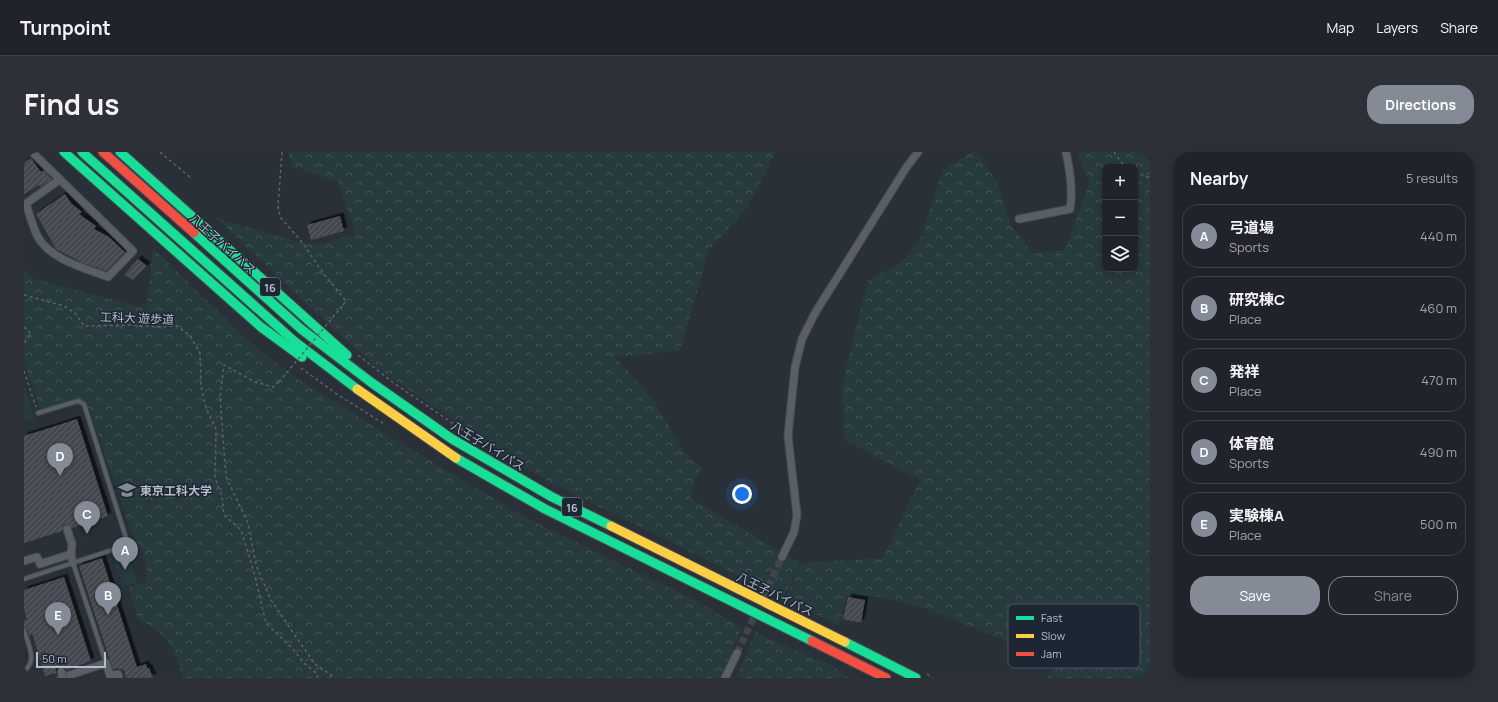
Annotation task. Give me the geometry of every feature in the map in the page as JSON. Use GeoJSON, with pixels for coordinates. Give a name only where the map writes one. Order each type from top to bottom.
{"type":"FeatureCollection","features":[{"type":"Feature","properties":{"kind":"highway","name":"16"},"geometry":{"type":"LineString","coordinates":[[64,152],[261,327],[320,370],[363,394]]}},
{"type":"Feature","properties":{"kind":"highway","name":"16"},"geometry":{"type":"LineString","coordinates":[[82,152],[288,336],[363,394],[444,451],[545,510],[886,678]]}},
{"type":"Feature","properties":{"kind":"highway","name":"八王子バイパス"},"geometry":{"type":"LineString","coordinates":[[102,152],[301,329],[349,367],[422,420],[489,462],[552,497],[880,659],[919,675]]}},
{"type":"Feature","properties":{"kind":"highway","name":"16"},"geometry":{"type":"LineString","coordinates":[[120,152],[288,303],[422,420]]}},
{"type":"Feature","properties":{"kind":"street"},"geometry":{"type":"LineString","coordinates":[[32,152],[133,251],[108,276],[58,257],[47,248],[39,238],[25,205],[59,180]]}},
{"type":"Feature","properties":{"kind":"street"},"geometry":{"type":"LineString","coordinates":[[782,557],[794,532],[797,515],[788,436],[797,353],[808,325],[815,313],[906,168],[918,152]]}},
{"type":"Feature","properties":{"kind":"street"},"geometry":{"type":"LineString","coordinates":[[1019,219],[1070,209],[1069,169],[1066,152]]}},
{"type":"Feature","properties":{"kind":"street"},"geometry":{"type":"LineString","coordinates":[[67,529],[72,544],[71,554],[74,563]]}},
{"type":"Feature","properties":{"kind":"street"},"geometry":{"type":"LineString","coordinates":[[24,561],[37,557],[40,564],[59,561],[71,554]]}},
{"type":"Feature","properties":{"kind":"street"},"geometry":{"type":"LineString","coordinates":[[724,678],[737,653]]}},
{"type":"Feature","properties":{"kind":"street"},"geometry":{"type":"LineString","coordinates":[[61,676],[106,663],[110,676],[118,674]]}},
{"type":"Feature","properties":{"kind":"lane"},"geometry":{"type":"LineString","coordinates":[[24,579],[121,547],[125,544],[126,533],[84,404],[78,400],[38,413]]}},
{"type":"Feature","properties":{"kind":"lane"},"geometry":{"type":"LineString","coordinates":[[74,563],[106,663]]}},
{"type":"Feature","properties":{"kind":"lane"},"geometry":{"type":"LineString","coordinates":[[24,630],[32,656],[29,667],[24,671]]}},
{"type":"Feature","properties":{"kind":"path"},"geometry":{"type":"LineString","coordinates":[[160,152],[191,178]]}},
{"type":"Feature","properties":{"kind":"path"},"geometry":{"type":"LineString","coordinates":[[282,152],[278,206],[280,217],[301,241],[323,273],[346,301],[279,382],[273,387],[255,382],[224,365],[220,397],[226,477],[248,523],[256,565],[271,600],[315,664],[335,678]]}},
{"type":"Feature","properties":{"kind":"path"},"geometry":{"type":"LineString","coordinates":[[1114,152],[1123,164]]}},
{"type":"Feature","properties":{"kind":"path"},"geometry":{"type":"LineString","coordinates":[[1138,173],[1150,178]]}},
{"type":"Feature","properties":{"kind":"path","name":"工科大 遊歩道"},"geometry":{"type":"LineString","coordinates":[[24,295],[64,306],[75,313],[84,326],[177,326],[190,336],[200,353],[201,386],[206,408],[216,429],[215,478],[222,497],[224,516],[241,530],[254,572],[265,619],[269,626],[292,648],[318,678]]}},
{"type":"Feature","properties":{"kind":"path"},"geometry":{"type":"LineString","coordinates":[[322,324],[328,329]]}},
{"type":"Feature","properties":{"kind":"path"},"geometry":{"type":"LineString","coordinates":[[24,327],[31,334],[24,343]]}},
{"type":"Feature","properties":{"kind":"path"},"geometry":{"type":"LineString","coordinates":[[356,353],[395,384],[480,442]]}},
{"type":"Feature","properties":{"kind":"path"},"geometry":{"type":"LineString","coordinates":[[24,371],[38,413]]}},
{"type":"Feature","properties":{"kind":"path"},"geometry":{"type":"LineString","coordinates":[[919,675],[933,678]]}},
{"type":"Feature","properties":{"kind":"green space"},"geometry":{"type":"Polygon","coordinates":[[[288,152],[776,152],[748,207],[709,250],[680,351],[615,357],[655,402],[682,449],[701,467],[690,498],[801,564],[783,598],[549,482],[489,445],[380,370],[332,328],[216,218],[294,241],[317,245],[356,234],[338,182],[293,166],[288,152]]]}},
{"type":"Feature","properties":{"kind":"green space"},"geometry":{"type":"Polygon","coordinates":[[[973,152],[976,152],[997,182],[1011,225],[1032,253],[1065,250],[1090,182],[1076,152],[1150,152],[1150,678],[1047,678],[1053,668],[1140,668],[1140,604],[1008,604],[1008,642],[928,609],[883,597],[847,595],[839,626],[785,598],[802,563],[883,558],[920,480],[844,440],[842,385],[868,280],[903,261],[922,235],[942,170],[973,152]]]}},
{"type":"Feature","properties":{"kind":"green space"},"geometry":{"type":"Polygon","coordinates":[[[153,248],[252,344],[298,379],[399,442],[529,519],[697,601],[742,628],[720,678],[183,678],[177,659],[164,636],[149,625],[139,621],[128,588],[146,582],[147,569],[145,557],[132,534],[89,408],[77,403],[40,409],[24,362],[24,268],[32,278],[146,309],[153,248]]]}},
{"type":"Feature","properties":{"kind":"green space"},"geometry":{"type":"Polygon","coordinates":[[[24,383],[35,419],[24,422],[24,383]]]}},
{"type":"Feature","properties":{"kind":"green space"},"geometry":{"type":"Polygon","coordinates":[[[128,553],[138,582],[123,587],[113,558],[128,553]]]}},
{"type":"Feature","properties":{"kind":"green space"},"geometry":{"type":"Polygon","coordinates":[[[756,632],[836,668],[849,678],[736,678],[756,632]]]}},
{"type":"Feature","properties":{"kind":"building"},"geometry":{"type":"Polygon","coordinates":[[[31,158],[41,172],[44,170],[52,179],[41,187],[39,185],[24,194],[24,163],[31,158]]]}},
{"type":"Feature","properties":{"kind":"building"},"geometry":{"type":"Polygon","coordinates":[[[65,194],[71,203],[82,212],[79,214],[96,226],[94,229],[109,237],[125,252],[107,271],[83,263],[56,249],[36,214],[65,194]]]}},
{"type":"Feature","properties":{"kind":"building"},"geometry":{"type":"Polygon","coordinates":[[[340,216],[344,231],[311,240],[307,225],[340,216]]]}},
{"type":"Feature","properties":{"kind":"building"},"geometry":{"type":"Polygon","coordinates":[[[138,259],[147,266],[133,280],[124,275],[138,259]]]}},
{"type":"Feature","properties":{"kind":"building"},"geometry":{"type":"Polygon","coordinates":[[[77,419],[108,516],[72,528],[66,524],[63,526],[62,531],[24,543],[24,436],[77,419]]]}},
{"type":"Feature","properties":{"kind":"building"},"geometry":{"type":"Polygon","coordinates":[[[102,558],[137,667],[146,664],[153,678],[126,678],[124,670],[117,668],[113,670],[79,566],[102,558]]]}},
{"type":"Feature","properties":{"kind":"building"},"geometry":{"type":"Polygon","coordinates":[[[64,577],[91,661],[66,670],[63,666],[59,666],[56,669],[56,673],[45,676],[32,633],[30,637],[27,629],[24,627],[24,620],[27,620],[24,609],[24,590],[64,577]]]}},
{"type":"Feature","properties":{"kind":"building"},"geometry":{"type":"Polygon","coordinates":[[[848,597],[865,600],[861,623],[843,619],[848,597]]]}},
{"type":"Feature","properties":{"kind":"tunnel"},"geometry":{"type":"LineString","coordinates":[[737,653],[782,557]]}},
{"type":"Feature","properties":{"kind":"traffic: fast"},"geometry":{"type":"LineString","coordinates":[[64,152],[261,327],[302,357]]}},
{"type":"Feature","properties":{"kind":"traffic: fast"},"geometry":{"type":"LineString","coordinates":[[82,152],[294,341],[357,389]]}},
{"type":"Feature","properties":{"kind":"traffic: fast"},"geometry":{"type":"LineString","coordinates":[[120,152],[347,355]]}},
{"type":"Feature","properties":{"kind":"traffic: fast"},"geometry":{"type":"LineString","coordinates":[[194,233],[301,329],[372,383],[452,439],[552,497],[611,526]]}},
{"type":"Feature","properties":{"kind":"traffic: fast"},"geometry":{"type":"LineString","coordinates":[[456,458],[545,509],[812,641]]}},
{"type":"Feature","properties":{"kind":"traffic: fast"},"geometry":{"type":"LineString","coordinates":[[845,642],[916,678]]}},
{"type":"Feature","properties":{"kind":"traffic: slow"},"geometry":{"type":"LineString","coordinates":[[357,389],[456,458]]}},
{"type":"Feature","properties":{"kind":"traffic: slow"},"geometry":{"type":"LineString","coordinates":[[611,526],[845,642]]}},
{"type":"Feature","properties":{"kind":"traffic: jam"},"geometry":{"type":"LineString","coordinates":[[103,152],[194,233]]}},
{"type":"Feature","properties":{"kind":"traffic: jam"},"geometry":{"type":"LineString","coordinates":[[812,641],[886,678]]}},
{"type":"Feature","properties":{"kind":"place","name":"体育館"},"geometry":{"type":"Point","coordinates":[60,476]}},
{"type":"Feature","properties":{"kind":"place","name":"東京工科大学"},"geometry":{"type":"Point","coordinates":[127,490]}},
{"type":"Feature","properties":{"kind":"place","name":"発祥"},"geometry":{"type":"Point","coordinates":[87,534]}},
{"type":"Feature","properties":{"kind":"place","name":"弓道場"},"geometry":{"type":"Point","coordinates":[125,570]}},
{"type":"Feature","properties":{"kind":"place","name":"研究棟C"},"geometry":{"type":"Point","coordinates":[108,615]}},
{"type":"Feature","properties":{"kind":"place","name":"実験棟A"},"geometry":{"type":"Point","coordinates":[58,635]}}]}
